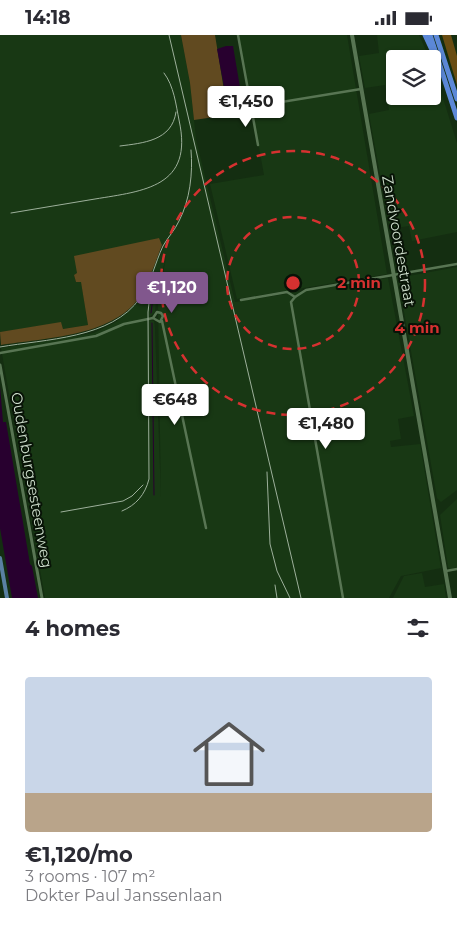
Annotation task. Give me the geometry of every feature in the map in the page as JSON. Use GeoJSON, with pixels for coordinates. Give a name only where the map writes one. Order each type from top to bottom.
{"type":"FeatureCollection","features":[{"type":"Feature","properties":{"kind":"highway"},"geometry":{"type":"LineString","coordinates":[[425,35],[447,88]]}},
{"type":"Feature","properties":{"kind":"highway"},"geometry":{"type":"LineString","coordinates":[[430,35],[457,118]]}},
{"type":"Feature","properties":{"kind":"highway"},"geometry":{"type":"LineString","coordinates":[[436,35],[457,99]]}},
{"type":"Feature","properties":{"kind":"main road","name":"Zandvoordestraat"},"geometry":{"type":"LineString","coordinates":[[352,35],[450,598]]}},
{"type":"Feature","properties":{"kind":"main road"},"geometry":{"type":"LineString","coordinates":[[0,558],[7,598]]}},
{"type":"Feature","properties":{"kind":"street"},"geometry":{"type":"LineString","coordinates":[[238,35],[258,145]]}},
{"type":"Feature","properties":{"kind":"street"},"geometry":{"type":"LineString","coordinates":[[251,107],[362,89]]}},
{"type":"Feature","properties":{"kind":"street"},"geometry":{"type":"LineString","coordinates":[[343,598],[292,302],[295,297],[306,290],[457,264]]}},
{"type":"Feature","properties":{"kind":"street"},"geometry":{"type":"LineString","coordinates":[[241,300],[287,292],[295,297]]}},
{"type":"Feature","properties":{"kind":"street"},"geometry":{"type":"LineString","coordinates":[[154,318],[155,313],[163,314],[162,321],[206,529]]}},
{"type":"Feature","properties":{"kind":"street"},"geometry":{"type":"LineString","coordinates":[[154,318],[157,322],[162,321]]}},
{"type":"Feature","properties":{"kind":"street"},"geometry":{"type":"LineString","coordinates":[[0,353],[96,336],[124,323],[154,318]]}},
{"type":"Feature","properties":{"kind":"street","name":"Oudenburgsesteenweg"},"geometry":{"type":"LineString","coordinates":[[0,365],[42,598]]}},
{"type":"Feature","properties":{"kind":"street"},"geometry":{"type":"LineString","coordinates":[[446,571],[457,569]]}},
{"type":"Feature","properties":{"kind":"shaded area"},"geometry":{"type":"Polygon","coordinates":[[[0,35],[181,35],[190,83],[196,139],[235,302],[388,278],[414,416],[398,419],[401,439],[390,441],[391,447],[420,444],[441,568],[401,576],[389,598],[45,598],[1,348],[94,333],[116,322],[140,301],[164,247],[158,238],[142,243],[74,275],[76,282],[81,281],[88,325],[63,329],[61,323],[0,332],[0,35]],[[166,257],[157,291],[155,312],[149,317],[149,320],[154,321],[155,328],[161,498],[158,303],[166,257]]]}},
{"type":"Feature","properties":{"kind":"shaded area"},"geometry":{"type":"Polygon","coordinates":[[[181,35],[215,35],[228,115],[194,120],[190,83],[181,35]]]}},
{"type":"Feature","properties":{"kind":"shaded area"},"geometry":{"type":"Polygon","coordinates":[[[239,35],[347,35],[387,274],[237,299],[210,184],[264,175],[239,35]]]}},
{"type":"Feature","properties":{"kind":"shaded area"},"geometry":{"type":"Polygon","coordinates":[[[377,35],[419,35],[426,50],[386,50],[386,91],[385,85],[365,88],[359,56],[379,53],[377,35]]]}},
{"type":"Feature","properties":{"kind":"shaded area"},"geometry":{"type":"Polygon","coordinates":[[[442,35],[451,35],[457,56],[457,85],[442,35]]]}},
{"type":"Feature","properties":{"kind":"shaded area"},"geometry":{"type":"Polygon","coordinates":[[[233,46],[244,111],[229,114],[217,49],[233,46]]]}},
{"type":"Feature","properties":{"kind":"shaded area"},"geometry":{"type":"Polygon","coordinates":[[[441,92],[457,143],[457,232],[412,241],[409,226],[390,229],[369,114],[389,110],[388,105],[441,105],[441,92]]]}},
{"type":"Feature","properties":{"kind":"shaded area"},"geometry":{"type":"Polygon","coordinates":[[[159,238],[162,245],[149,279],[139,298],[127,311],[112,321],[76,333],[1,345],[0,332],[61,322],[63,329],[88,325],[81,282],[76,282],[74,275],[77,273],[74,256],[159,238]]]}},
{"type":"Feature","properties":{"kind":"shaded area"},"geometry":{"type":"Polygon","coordinates":[[[457,267],[457,490],[441,502],[437,498],[398,278],[457,267]]]}},
{"type":"Feature","properties":{"kind":"shaded area"},"geometry":{"type":"Polygon","coordinates":[[[0,386],[3,422],[6,422],[30,564],[38,598],[12,598],[0,528],[0,386]]]}},
{"type":"Feature","properties":{"kind":"shaded area"},"geometry":{"type":"Polygon","coordinates":[[[457,499],[457,567],[450,569],[448,567],[440,515],[457,499]]]}},
{"type":"Feature","properties":{"kind":"shaded area"},"geometry":{"type":"Polygon","coordinates":[[[422,573],[425,587],[444,584],[446,598],[393,598],[404,576],[422,573]]]}},
{"type":"Feature","properties":{"kind":"waterway"},"geometry":{"type":"LineString","coordinates":[[151,313],[156,275]]}},
{"type":"Feature","properties":{"kind":"waterway"},"geometry":{"type":"LineString","coordinates":[[152,323],[154,495]]}},
{"type":"Feature","properties":{"kind":"railway"},"geometry":{"type":"LineString","coordinates":[[169,35],[301,598]]}},
{"type":"Feature","properties":{"kind":"railway"},"geometry":{"type":"LineString","coordinates":[[11,213],[131,193],[161,182],[172,172],[179,159],[182,142],[174,96],[164,73]]}},
{"type":"Feature","properties":{"kind":"railway"},"geometry":{"type":"LineString","coordinates":[[120,146],[147,142],[163,135],[173,122],[176,112]]}},
{"type":"Feature","properties":{"kind":"railway"},"geometry":{"type":"LineString","coordinates":[[0,347],[76,335],[113,322],[128,312],[144,292],[163,246],[183,213],[190,186],[191,150]]}},
{"type":"Feature","properties":{"kind":"railway"},"geometry":{"type":"LineString","coordinates":[[122,511],[132,506],[139,499],[149,479],[148,312],[151,285]]}},
{"type":"Feature","properties":{"kind":"railway"},"geometry":{"type":"LineString","coordinates":[[267,472],[270,544],[277,571],[290,598]]}},
{"type":"Feature","properties":{"kind":"railway"},"geometry":{"type":"LineString","coordinates":[[61,512],[123,501],[132,496],[143,485]]}},
{"type":"Feature","properties":{"kind":"railway"},"geometry":{"type":"LineString","coordinates":[[275,585],[277,598]]}}]}
